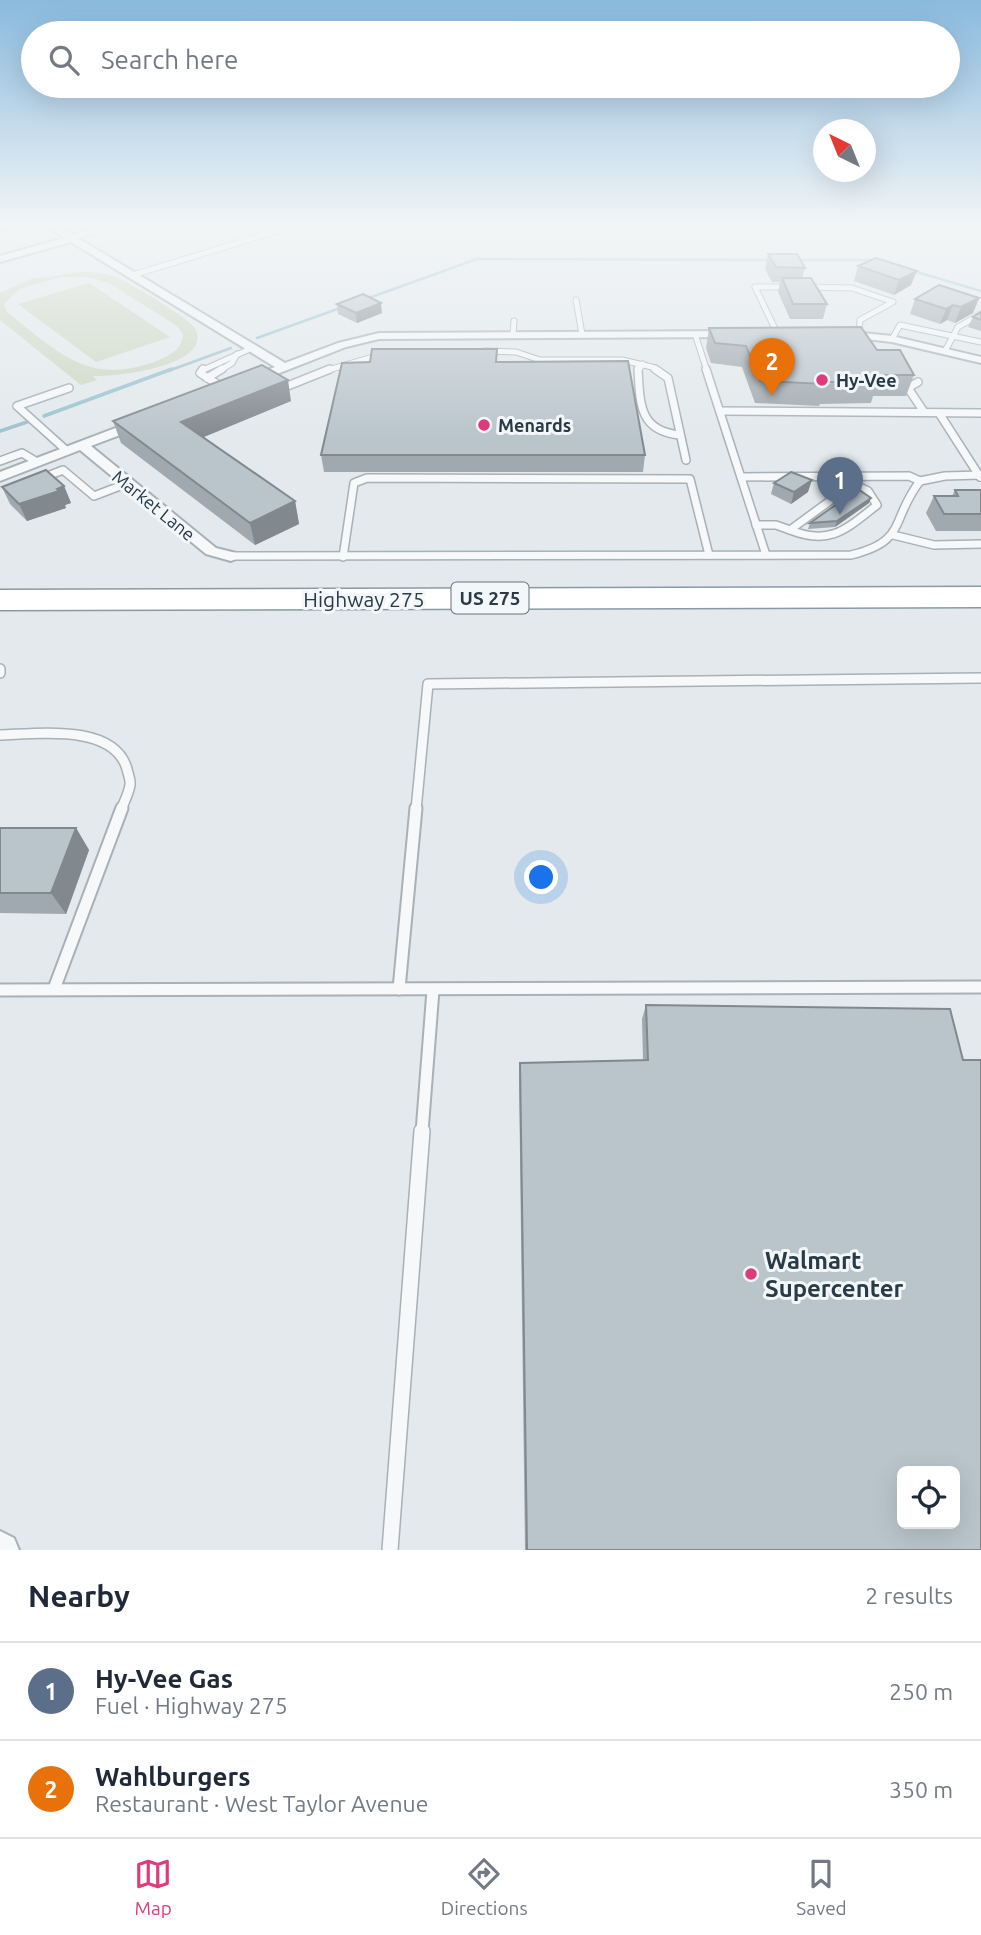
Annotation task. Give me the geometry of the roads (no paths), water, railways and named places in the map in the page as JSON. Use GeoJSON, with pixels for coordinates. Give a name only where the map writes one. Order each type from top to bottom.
{"type":"FeatureCollection","features":[{"type":"Feature","properties":{"kind":"highway","name":"Highway 275"},"geometry":{"type":"LineString","coordinates":[[0,600],[981,597]]}},
{"type":"Feature","properties":{"kind":"highway","name":"Highway 275"},"geometry":{"type":"LineString","coordinates":[[0,618],[981,617]]}},
{"type":"Feature","properties":{"kind":"street"},"geometry":{"type":"LineString","coordinates":[[166,295],[285,368]]}},
{"type":"Feature","properties":{"kind":"street"},"geometry":{"type":"LineString","coordinates":[[213,394],[342,345],[379,336],[514,328],[582,334],[749,333]]}},
{"type":"Feature","properties":{"kind":"street"},"geometry":{"type":"LineString","coordinates":[[763,333],[790,333]]}},
{"type":"Feature","properties":{"kind":"street"},"geometry":{"type":"LineString","coordinates":[[831,334],[892,340],[981,360]]}},
{"type":"Feature","properties":{"kind":"street"},"geometry":{"type":"LineString","coordinates":[[0,477],[153,418]]}},
{"type":"Feature","properties":{"kind":"street","name":"Market Lane"},"geometry":{"type":"LineString","coordinates":[[82,445],[211,551],[231,556]]}},
{"type":"Feature","properties":{"kind":"lane"},"geometry":{"type":"LineString","coordinates":[[759,295],[777,333]]}},
{"type":"Feature","properties":{"kind":"lane"},"geometry":{"type":"LineString","coordinates":[[859,335],[860,320],[893,302],[873,295]]}},
{"type":"Feature","properties":{"kind":"lane"},"geometry":{"type":"LineString","coordinates":[[576,300],[582,334]]}},
{"type":"Feature","properties":{"kind":"lane"},"geometry":{"type":"LineString","coordinates":[[944,351],[958,327],[981,314]]}},
{"type":"Feature","properties":{"kind":"lane"},"geometry":{"type":"LineString","coordinates":[[892,340],[900,325],[981,342]]}},
{"type":"Feature","properties":{"kind":"lane"},"geometry":{"type":"LineString","coordinates":[[695,334],[766,555]]}},
{"type":"Feature","properties":{"kind":"lane"},"geometry":{"type":"LineString","coordinates":[[226,390],[207,377],[232,363],[237,354],[252,348]]}},
{"type":"Feature","properties":{"kind":"lane"},"geometry":{"type":"LineString","coordinates":[[480,351],[516,352],[540,360],[622,360],[643,364],[664,373],[668,378],[686,460]]}},
{"type":"Feature","properties":{"kind":"lane"},"geometry":{"type":"LineString","coordinates":[[285,387],[339,366],[391,352]]}},
{"type":"Feature","properties":{"kind":"lane"},"geometry":{"type":"LineString","coordinates":[[643,364],[638,369],[638,379],[647,422],[658,432],[680,435]]}},
{"type":"Feature","properties":{"kind":"lane"},"geometry":{"type":"LineString","coordinates":[[919,382],[908,388],[924,412]]}},
{"type":"Feature","properties":{"kind":"lane"},"geometry":{"type":"LineString","coordinates":[[67,451],[17,406],[69,388]]}},
{"type":"Feature","properties":{"kind":"lane"},"geometry":{"type":"LineString","coordinates":[[720,411],[981,413]]}},
{"type":"Feature","properties":{"kind":"lane"},"geometry":{"type":"LineString","coordinates":[[939,413],[980,477]]}},
{"type":"Feature","properties":{"kind":"lane"},"geometry":{"type":"LineString","coordinates":[[0,461],[22,453],[37,462]]}},
{"type":"Feature","properties":{"kind":"lane"},"geometry":{"type":"LineString","coordinates":[[688,469],[709,555]]}},
{"type":"Feature","properties":{"kind":"lane"},"geometry":{"type":"LineString","coordinates":[[25,485],[63,470],[94,496],[128,483]]}},
{"type":"Feature","properties":{"kind":"lane"},"geometry":{"type":"LineString","coordinates":[[790,530],[863,476]]}},
{"type":"Feature","properties":{"kind":"lane"},"geometry":{"type":"LineString","coordinates":[[741,477],[909,476],[920,481],[945,476],[980,477]]}},
{"type":"Feature","properties":{"kind":"lane"},"geometry":{"type":"LineString","coordinates":[[343,557],[352,486],[361,479],[690,479]]}},
{"type":"Feature","properties":{"kind":"lane"},"geometry":{"type":"LineString","coordinates":[[231,556],[850,555],[875,551],[893,535],[907,499],[920,481]]}},
{"type":"Feature","properties":{"kind":"lane"},"geometry":{"type":"LineString","coordinates":[[756,525],[776,525],[806,537],[834,538],[877,505],[868,491],[853,484]]}},
{"type":"Feature","properties":{"kind":"lane"},"geometry":{"type":"LineString","coordinates":[[893,535],[934,545],[981,544]]}},
{"type":"Feature","properties":{"kind":"lane"},"geometry":{"type":"LineString","coordinates":[[399,989],[428,684],[981,678]]}},
{"type":"Feature","properties":{"kind":"lane"},"geometry":{"type":"LineString","coordinates":[[0,735],[82,734],[105,741],[121,755],[130,770],[131,783],[54,989]]}},
{"type":"Feature","properties":{"kind":"lane"},"geometry":{"type":"LineString","coordinates":[[0,990],[981,987]]}},
{"type":"Feature","properties":{"kind":"lane"},"geometry":{"type":"LineString","coordinates":[[390,1550],[433,990]]}},
{"type":"Feature","properties":{"kind":"waterway"},"geometry":{"type":"LineString","coordinates":[[366,299],[376,295]]}},
{"type":"Feature","properties":{"kind":"waterway"},"geometry":{"type":"LineString","coordinates":[[257,338],[343,307]]}},
{"type":"Feature","properties":{"kind":"waterway"},"geometry":{"type":"LineString","coordinates":[[168,371],[231,348]]}},
{"type":"Feature","properties":{"kind":"waterway"},"geometry":{"type":"LineString","coordinates":[[44,416],[172,369]]}},
{"type":"Feature","properties":{"kind":"waterway"},"geometry":{"type":"LineString","coordinates":[[0,431],[27,422]]}},
{"type":"Feature","properties":{"kind":"place","name":"Hy-Vee"},"geometry":{"type":"Point","coordinates":[822,380]}},
{"type":"Feature","properties":{"kind":"place","name":"Wahlburgers"},"geometry":{"type":"Point","coordinates":[772,396]}},
{"type":"Feature","properties":{"kind":"place","name":"Menards"},"geometry":{"type":"Point","coordinates":[484,425]}},
{"type":"Feature","properties":{"kind":"place","name":"Hy-Vee Gas"},"geometry":{"type":"Point","coordinates":[840,515]}},
{"type":"Feature","properties":{"kind":"place","name":"Walmart Supercenter"},"geometry":{"type":"Point","coordinates":[751,1274]}}]}
